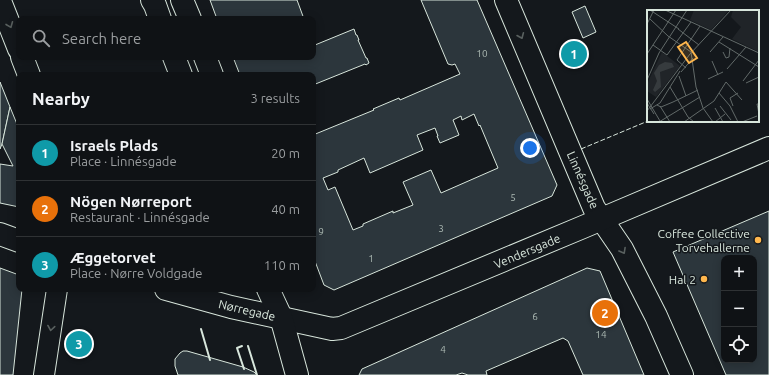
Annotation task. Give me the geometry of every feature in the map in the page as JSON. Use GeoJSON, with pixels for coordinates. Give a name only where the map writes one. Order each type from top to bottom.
{"type":"FeatureCollection","features":[{"type":"Feature","properties":{"kind":"street"},"geometry":{"type":"LineString","coordinates":[[152,0],[159,16]]}},
{"type":"Feature","properties":{"kind":"street"},"geometry":{"type":"LineString","coordinates":[[182,0],[189,16]]}},
{"type":"Feature","properties":{"kind":"street","name":"Linnésgade"},"geometry":{"type":"LineString","coordinates":[[506,0],[594,208],[622,249],[656,316],[682,375]]}},
{"type":"Feature","properties":{"kind":"street"},"geometry":{"type":"LineString","coordinates":[[0,1],[16,41]]}},
{"type":"Feature","properties":{"kind":"street"},"geometry":{"type":"LineString","coordinates":[[23,60],[29,72]]}},
{"type":"Feature","properties":{"kind":"street"},"geometry":{"type":"LineString","coordinates":[[175,60],[180,72]]}},
{"type":"Feature","properties":{"kind":"street"},"geometry":{"type":"LineString","coordinates":[[206,60],[211,72]]}},
{"type":"Feature","properties":{"kind":"street","name":"Vendersgade"},"geometry":{"type":"LineString","coordinates":[[281,317],[332,329],[341,328],[769,148]]}},
{"type":"Feature","properties":{"kind":"street"},"geometry":{"type":"LineString","coordinates":[[0,234],[16,240]]}},
{"type":"Feature","properties":{"kind":"street"},"geometry":{"type":"LineString","coordinates":[[44,375],[57,292]]}},
{"type":"Feature","properties":{"kind":"street","name":"Nørregade"},"geometry":{"type":"LineString","coordinates":[[177,292],[231,307],[281,317]]}},
{"type":"Feature","properties":{"kind":"street"},"geometry":{"type":"LineString","coordinates":[[269,292],[281,317],[297,375]]}},
{"type":"Feature","properties":{"kind":"street"},"geometry":{"type":"LineString","coordinates":[[281,317],[285,292]]}},
{"type":"Feature","properties":{"kind":"building"},"geometry":{"type":"Polygon","coordinates":[[[210,0],[297,0],[303,16],[216,16],[210,0]]]}},
{"type":"Feature","properties":{"kind":"building"},"geometry":{"type":"Polygon","coordinates":[[[421,0],[477,0],[557,185],[552,196],[334,290],[324,285],[316,264],[316,134],[399,98],[400,100],[460,74],[455,64],[448,64],[421,0]],[[474,114],[462,120],[461,116],[453,120],[459,135],[440,143],[435,128],[417,135],[423,150],[370,173],[364,158],[323,178],[328,190],[335,187],[353,230],[393,211],[393,213],[413,205],[403,182],[431,170],[441,193],[498,168],[480,125],[479,126],[474,114]]]}},
{"type":"Feature","properties":{"kind":"building"},"geometry":{"type":"Polygon","coordinates":[[[585,6],[596,32],[583,38],[572,12],[585,6]]]}},
{"type":"Feature","properties":{"kind":"building"},"geometry":{"type":"Polygon","coordinates":[[[354,29],[369,63],[316,84],[316,72],[239,72],[234,60],[316,60],[316,45],[354,29]]]}},
{"type":"Feature","properties":{"kind":"building"},"geometry":{"type":"Polygon","coordinates":[[[0,82],[10,107],[0,149],[0,82]]]}},
{"type":"Feature","properties":{"kind":"building"},"geometry":{"type":"Polygon","coordinates":[[[10,107],[16,122],[16,206],[0,203],[0,164],[13,166],[2,144],[10,107]]]}},
{"type":"Feature","properties":{"kind":"building","name":"Hal 2"},"geometry":{"type":"Polygon","coordinates":[[[769,211],[769,375],[726,375],[673,252],[769,211]]]}},
{"type":"Feature","properties":{"kind":"building"},"geometry":{"type":"Polygon","coordinates":[[[0,268],[16,274],[16,292],[22,292],[13,375],[0,375],[0,268]]]}},
{"type":"Feature","properties":{"kind":"building"},"geometry":{"type":"Polygon","coordinates":[[[587,268],[600,271],[644,375],[583,375],[568,341],[563,338],[486,371],[487,375],[468,375],[462,373],[456,375],[359,375],[362,369],[587,268]]]}},
{"type":"Feature","properties":{"kind":"building"},"geometry":{"type":"Polygon","coordinates":[[[183,351],[243,367],[257,375],[178,375],[175,366],[175,359],[183,351]]]}},
{"type":"Feature","properties":{"kind":"fence"},"geometry":{"type":"LineString","coordinates":[[581,149],[647,121]]}},
{"type":"Feature","properties":{"kind":"wall"},"geometry":{"type":"LineString","coordinates":[[201,329],[210,360]]}},
{"type":"Feature","properties":{"kind":"wall"},"geometry":{"type":"LineString","coordinates":[[242,346],[237,348],[244,369]]}},
{"type":"Feature","properties":{"kind":"wall"},"geometry":{"type":"LineString","coordinates":[[248,346],[257,375]]}},
{"type":"Feature","properties":{"kind":"place","name":"Israels Plads"},"geometry":{"type":"Point","coordinates":[574,54]}},
{"type":"Feature","properties":{"kind":"place","name":"Coffee Collective Torvehallerne"},"geometry":{"type":"Point","coordinates":[758,240]}},
{"type":"Feature","properties":{"kind":"place","name":"Hal 2"},"geometry":{"type":"Point","coordinates":[704,279]}},
{"type":"Feature","properties":{"kind":"place","name":"Nögen Nørreport"},"geometry":{"type":"Point","coordinates":[605,313]}},
{"type":"Feature","properties":{"kind":"place","name":"Æggetorvet"},"geometry":{"type":"Point","coordinates":[79,344]}}]}
